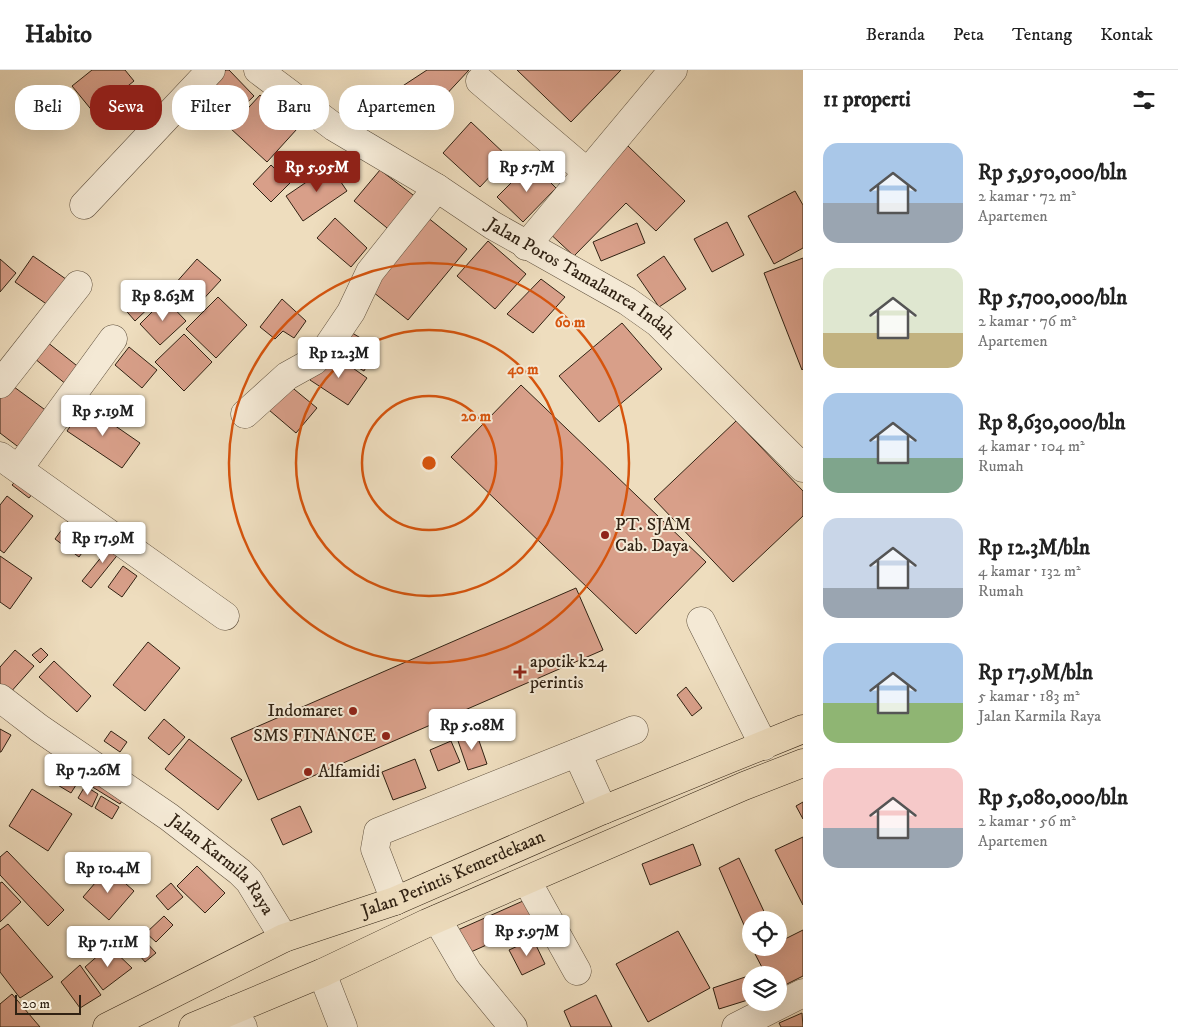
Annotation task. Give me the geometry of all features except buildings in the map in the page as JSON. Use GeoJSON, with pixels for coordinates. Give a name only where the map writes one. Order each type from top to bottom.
{"type":"FeatureCollection","features":[{"type":"Feature","properties":{"kind":"highway","name":"Jalan Perintis Kemerdekaan"},"geometry":{"type":"LineString","coordinates":[[107,1027],[284,938],[394,901],[603,810],[733,759],[803,729]]}},
{"type":"Feature","properties":{"kind":"highway"},"geometry":{"type":"LineString","coordinates":[[733,759],[744,786]]}},
{"type":"Feature","properties":{"kind":"highway","name":"Jalan Perintis Kemerdekaan"},"geometry":{"type":"LineString","coordinates":[[193,1027],[238,1019],[322,973],[432,921],[744,786],[803,763]]}},
{"type":"Feature","properties":{"kind":"street"},"geometry":{"type":"LineString","coordinates":[[84,205],[211,70]]}},
{"type":"Feature","properties":{"kind":"street","name":"Jalan Poros Tamalanrea Indah"},"geometry":{"type":"LineString","coordinates":[[258,70],[334,127],[437,188],[526,246],[626,301],[658,323],[803,468]]}},
{"type":"Feature","properties":{"kind":"street"},"geometry":{"type":"LineString","coordinates":[[526,246],[673,70]]}},
{"type":"Feature","properties":{"kind":"street"},"geometry":{"type":"LineString","coordinates":[[480,81],[587,172]]}},
{"type":"Feature","properties":{"kind":"street"},"geometry":{"type":"LineString","coordinates":[[245,414],[287,376],[314,361],[326,350],[351,312],[370,272],[437,188]]}},
{"type":"Feature","properties":{"kind":"street"},"geometry":{"type":"LineString","coordinates":[[0,384],[78,285]]}},
{"type":"Feature","properties":{"kind":"street"},"geometry":{"type":"LineString","coordinates":[[113,339],[10,462],[225,616]]}},
{"type":"Feature","properties":{"kind":"street"},"geometry":{"type":"LineString","coordinates":[[701,621],[764,746]]}},
{"type":"Feature","properties":{"kind":"street","name":"Jalan Karmila Raya"},"geometry":{"type":"LineString","coordinates":[[0,698],[39,728],[169,817],[240,872],[249,881],[284,938]]}},
{"type":"Feature","properties":{"kind":"street"},"geometry":{"type":"LineString","coordinates":[[394,901],[375,849],[378,832],[634,730]]}},
{"type":"Feature","properties":{"kind":"street"},"geometry":{"type":"LineString","coordinates":[[577,754],[603,810]]}},
{"type":"Feature","properties":{"kind":"street"},"geometry":{"type":"LineString","coordinates":[[527,881],[577,971]]}},
{"type":"Feature","properties":{"kind":"street"},"geometry":{"type":"LineString","coordinates":[[432,921],[497,1027]]}},
{"type":"Feature","properties":{"kind":"street"},"geometry":{"type":"LineString","coordinates":[[432,921],[468,972],[513,1027]]}},
{"type":"Feature","properties":{"kind":"street"},"geometry":{"type":"LineString","coordinates":[[322,973],[343,1027]]}},
{"type":"Feature","properties":{"kind":"street"},"geometry":{"type":"LineString","coordinates":[[736,1027],[803,993]]}},
{"type":"Feature","properties":{"kind":"place","name":"PT. SJAM Cab. Daya"},"geometry":{"type":"Point","coordinates":[605,535]}},
{"type":"Feature","properties":{"kind":"place","name":"apotik k24 perintis"},"geometry":{"type":"Point","coordinates":[520,672]}},
{"type":"Feature","properties":{"kind":"place","name":"Indomaret"},"geometry":{"type":"Point","coordinates":[353,711]}},
{"type":"Feature","properties":{"kind":"place","name":"SMS FINANCE"},"geometry":{"type":"Point","coordinates":[386,736]}},
{"type":"Feature","properties":{"kind":"place","name":"Alfamidi"},"geometry":{"type":"Point","coordinates":[308,772]}}]}
